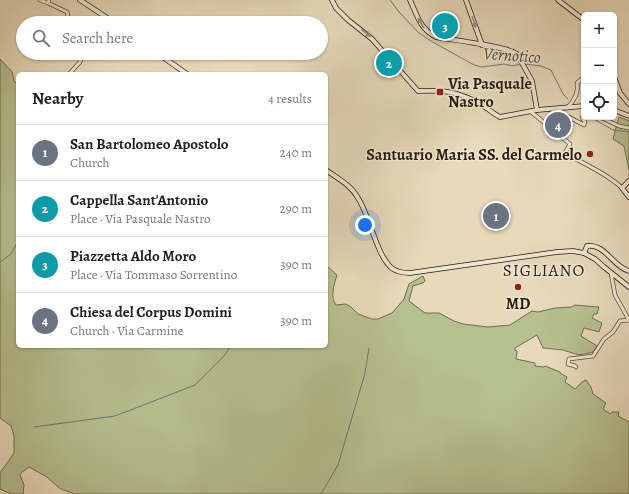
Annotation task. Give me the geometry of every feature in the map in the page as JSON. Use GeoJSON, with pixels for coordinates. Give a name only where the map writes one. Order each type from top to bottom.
{"type":"FeatureCollection","features":[{"type":"Feature","properties":{"kind":"street"},"geometry":{"type":"LineString","coordinates":[[40,0],[48,2],[67,12],[68,16]]}},
{"type":"Feature","properties":{"kind":"street"},"geometry":{"type":"LineString","coordinates":[[80,0],[104,16]]}},
{"type":"Feature","properties":{"kind":"street"},"geometry":{"type":"LineString","coordinates":[[332,0],[336,8],[348,20],[372,39],[418,91],[436,90],[455,93],[480,104],[500,117],[537,110],[581,106]]}},
{"type":"Feature","properties":{"kind":"street"},"geometry":{"type":"LineString","coordinates":[[410,0],[422,26],[428,33],[436,37],[514,52],[521,59],[532,81],[537,110]]}},
{"type":"Feature","properties":{"kind":"street"},"geometry":{"type":"LineString","coordinates":[[466,0],[482,45]]}},
{"type":"Feature","properties":{"kind":"street"},"geometry":{"type":"LineString","coordinates":[[558,0],[581,18]]}},
{"type":"Feature","properties":{"kind":"street"},"geometry":{"type":"LineString","coordinates":[[71,72],[81,60]]}},
{"type":"Feature","properties":{"kind":"street"},"geometry":{"type":"LineString","coordinates":[[167,60],[184,72]]}},
{"type":"Feature","properties":{"kind":"street"},"geometry":{"type":"LineString","coordinates":[[567,108],[578,92],[577,83],[581,80]]}},
{"type":"Feature","properties":{"kind":"street"},"geometry":{"type":"LineString","coordinates":[[617,84],[620,93],[629,104]]}},
{"type":"Feature","properties":{"kind":"street"},"geometry":{"type":"LineString","coordinates":[[559,109],[563,114],[584,125],[585,122],[584,120]]}},
{"type":"Feature","properties":{"kind":"street"},"geometry":{"type":"LineString","coordinates":[[530,111],[570,144],[566,153],[609,177],[629,196]]}},
{"type":"Feature","properties":{"kind":"street"},"geometry":{"type":"LineString","coordinates":[[617,111],[629,116]]}},
{"type":"Feature","properties":{"kind":"street"},"geometry":{"type":"LineString","coordinates":[[606,120],[619,126],[629,128]]}},
{"type":"Feature","properties":{"kind":"street"},"geometry":{"type":"LineString","coordinates":[[328,171],[344,182],[358,196],[382,256],[392,268],[400,272],[410,273],[573,251],[595,259],[629,287]]}},
{"type":"Feature","properties":{"kind":"street"},"geometry":{"type":"LineString","coordinates":[[622,188],[627,183]]}},
{"type":"Feature","properties":{"kind":"street"},"geometry":{"type":"LineString","coordinates":[[584,254],[587,246],[594,246],[604,252],[619,267],[629,271]]}},
{"type":"Feature","properties":{"kind":"street"},"geometry":{"type":"LineString","coordinates":[[576,367],[568,364],[569,359],[593,356],[604,339],[613,332],[620,321],[629,320],[615,295],[611,273]]}},
{"type":"Feature","properties":{"kind":"green space"},"geometry":{"type":"Polygon","coordinates":[[[0,59],[12,72],[16,83],[16,348],[328,348],[328,267],[337,275],[333,294],[336,305],[346,304],[358,314],[372,319],[378,319],[392,313],[404,299],[409,284],[423,276],[425,281],[413,286],[409,301],[425,313],[439,313],[463,324],[488,327],[510,325],[532,311],[538,312],[555,308],[572,307],[574,305],[599,307],[597,314],[594,314],[592,318],[602,323],[599,332],[584,328],[581,336],[597,346],[593,352],[579,355],[563,350],[543,348],[537,335],[515,348],[517,351],[516,359],[535,363],[535,366],[545,366],[560,372],[567,377],[565,382],[575,389],[586,380],[591,387],[593,394],[606,403],[603,409],[610,414],[612,412],[619,412],[618,416],[629,422],[629,494],[74,494],[59,488],[47,477],[29,467],[20,475],[24,485],[23,494],[11,494],[0,489],[0,473],[14,453],[14,436],[11,426],[0,418],[0,59]]]}},
{"type":"Feature","properties":{"kind":"green space"},"geometry":{"type":"Polygon","coordinates":[[[619,117],[629,121],[629,170],[624,146],[613,139],[619,117]]]}},
{"type":"Feature","properties":{"kind":"waterway","name":"Vernotico"},"geometry":{"type":"LineString","coordinates":[[390,0],[419,33],[474,65],[482,67],[504,64],[512,66],[521,64]]}},
{"type":"Feature","properties":{"kind":"waterway","name":"Vernotico"},"geometry":{"type":"LineString","coordinates":[[525,64],[541,66],[551,70],[563,94],[568,99]]}},
{"type":"Feature","properties":{"kind":"waterway","name":"Vernotico"},"geometry":{"type":"LineString","coordinates":[[595,120],[613,130],[629,132]]}},
{"type":"Feature","properties":{"kind":"waterway"},"geometry":{"type":"LineString","coordinates":[[0,262],[11,254],[16,245]]}},
{"type":"Feature","properties":{"kind":"waterway"},"geometry":{"type":"LineString","coordinates":[[34,427],[115,416],[195,385],[223,357],[230,348]]}},
{"type":"Feature","properties":{"kind":"waterway"},"geometry":{"type":"LineString","coordinates":[[321,494],[338,465],[365,373],[369,348]]}},
{"type":"Feature","properties":{"kind":"place","name":"Piazzetta Aldo Moro"},"geometry":{"type":"Point","coordinates":[445,26]}},
{"type":"Feature","properties":{"kind":"place","name":"Cappella Sant'Antonio"},"geometry":{"type":"Point","coordinates":[389,63]}},
{"type":"Feature","properties":{"kind":"place","name":"Via Pasquale Nastro"},"geometry":{"type":"Point","coordinates":[440,92]}},
{"type":"Feature","properties":{"kind":"place","name":"Chiesa del Corpus Domini"},"geometry":{"type":"Point","coordinates":[558,125]}},
{"type":"Feature","properties":{"kind":"place","name":"Santuario Maria SS. del Carmelo"},"geometry":{"type":"Point","coordinates":[590,154]}},
{"type":"Feature","properties":{"kind":"place","name":"San Bartolomeo Apostolo"},"geometry":{"type":"Point","coordinates":[496,216]}},
{"type":"Feature","properties":{"kind":"place","name":"MD"},"geometry":{"type":"Point","coordinates":[518,287]}},
{"type":"Feature","properties":{"kind":"district","name":"SIGLIANO"},"geometry":{"type":"Point","coordinates":[544,270]}}]}
